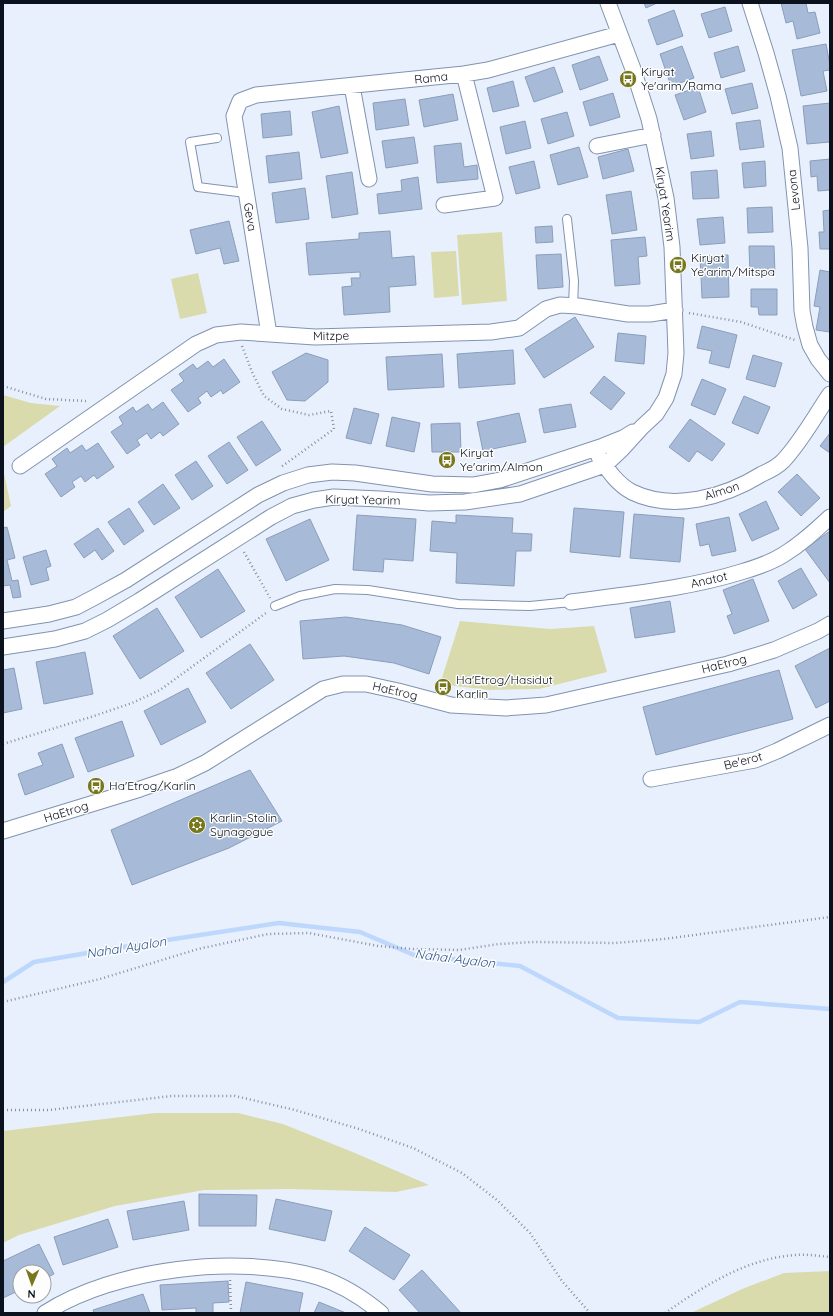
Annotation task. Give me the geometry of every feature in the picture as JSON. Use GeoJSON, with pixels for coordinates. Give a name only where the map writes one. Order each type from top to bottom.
{"type":"FeatureCollection","features":[{"type":"Feature","properties":{"kind":"street","name":"Kiryat Yearim"},"geometry":{"type":"LineString","coordinates":[[3,647],[55,639],[85,631],[139,601],[271,517],[292,506],[314,500],[334,497],[380,498],[429,503],[465,502],[520,494],[605,465],[656,414],[666,398],[674,374],[676,353],[672,247],[666,198],[653,134],[633,69],[608,3]]}},
{"type":"Feature","properties":{"kind":"street","name":"Levona"},"geometry":{"type":"LineString","coordinates":[[750,3],[778,96],[790,148],[800,248],[802,311],[805,327],[810,345],[818,359],[830,374]]}},
{"type":"Feature","properties":{"kind":"street","name":"Rama"},"geometry":{"type":"LineString","coordinates":[[240,101],[256,95],[464,74],[488,70],[619,34]]}},
{"type":"Feature","properties":{"kind":"street"},"geometry":{"type":"LineString","coordinates":[[444,205],[495,198],[464,74]]}},
{"type":"Feature","properties":{"kind":"street"},"geometry":{"type":"LineString","coordinates":[[352,86],[369,179]]}},
{"type":"Feature","properties":{"kind":"street","name":"Geva"},"geometry":{"type":"LineString","coordinates":[[240,101],[234,116],[269,334]]}},
{"type":"Feature","properties":{"kind":"street"},"geometry":{"type":"LineString","coordinates":[[597,146],[653,134]]}},
{"type":"Feature","properties":{"kind":"street","name":"Mitzpe"},"geometry":{"type":"LineString","coordinates":[[20,466],[196,344],[216,335],[241,332],[315,337],[492,332],[519,328],[546,309],[560,305],[628,314],[650,314],[675,310]]}},
{"type":"Feature","properties":{"kind":"street","name":"Almon"},"geometry":{"type":"LineString","coordinates":[[594,449],[617,482],[631,491],[649,499],[669,502],[692,500],[716,495],[753,480],[782,462],[798,442],[830,394]]}},
{"type":"Feature","properties":{"kind":"street","name":"Kiryat Yearim"},"geometry":{"type":"LineString","coordinates":[[3,621],[49,614],[76,607],[95,598],[126,580],[258,495],[283,483],[302,477],[332,472],[356,472],[432,484],[473,485],[500,480],[594,449],[624,438],[642,427]]}},
{"type":"Feature","properties":{"kind":"street","name":"Anatot"},"geometry":{"type":"LineString","coordinates":[[571,602],[677,587],[722,578],[758,567],[782,556],[805,540],[830,517]]}},
{"type":"Feature","properties":{"kind":"street","name":"HaEtrog"},"geometry":{"type":"LineString","coordinates":[[3,831],[178,776],[205,762],[324,689],[344,684],[366,684],[451,705],[506,708],[546,705],[728,664],[774,650],[818,631],[830,624]]}},
{"type":"Feature","properties":{"kind":"street","name":"Be'erot"},"geometry":{"type":"LineString","coordinates":[[650,779],[755,760],[830,725]]}},
{"type":"Feature","properties":{"kind":"street"},"geometry":{"type":"LineString","coordinates":[[45,1313],[81,1294],[116,1283],[172,1270],[201,1266],[258,1267],[294,1272],[319,1278],[348,1290],[381,1313]]}},
{"type":"Feature","properties":{"kind":"lane"},"geometry":{"type":"LineString","coordinates":[[217,138],[190,142],[198,187],[246,193]]}},
{"type":"Feature","properties":{"kind":"lane"},"geometry":{"type":"LineString","coordinates":[[567,219],[574,281],[573,306]]}},
{"type":"Feature","properties":{"kind":"lane"},"geometry":{"type":"LineString","coordinates":[[275,606],[300,596],[335,589],[368,590],[458,604],[530,606],[571,602]]}},
{"type":"Feature","properties":{"kind":"path"},"geometry":{"type":"LineString","coordinates":[[675,310],[742,322],[810,345]]}},
{"type":"Feature","properties":{"kind":"path"},"geometry":{"type":"LineString","coordinates":[[241,332],[243,349],[264,396],[282,409],[295,412],[309,415],[331,411],[334,428],[275,471],[269,490]]}},
{"type":"Feature","properties":{"kind":"path"},"geometry":{"type":"LineString","coordinates":[[3,387],[46,399],[93,402]]}},
{"type":"Feature","properties":{"kind":"path"},"geometry":{"type":"LineString","coordinates":[[3,744],[132,703],[160,690],[275,606],[237,539]]}},
{"type":"Feature","properties":{"kind":"path"},"geometry":{"type":"LineString","coordinates":[[3,1002],[100,979],[198,949],[268,934],[309,933],[378,946],[413,949],[459,950],[498,944],[535,942],[615,943],[664,939],[830,917]]}},
{"type":"Feature","properties":{"kind":"path"},"geometry":{"type":"LineString","coordinates":[[3,1110],[49,1110],[172,1096],[235,1096],[295,1110],[359,1129],[413,1148],[462,1174],[497,1200],[530,1233],[562,1281],[590,1313]]}},
{"type":"Feature","properties":{"kind":"path"},"geometry":{"type":"LineString","coordinates":[[665,1313],[695,1292],[734,1271],[767,1260],[796,1255],[830,1257]]}},
{"type":"Feature","properties":{"kind":"path"},"geometry":{"type":"LineString","coordinates":[[229,1266],[231,1313]]}},
{"type":"Feature","properties":{"kind":"green space"},"geometry":{"type":"Polygon","coordinates":[[[502,232],[507,301],[462,305],[457,235],[502,232]]]}},
{"type":"Feature","properties":{"kind":"green space"},"geometry":{"type":"Polygon","coordinates":[[[456,251],[459,296],[434,298],[431,252],[456,251]]]}},
{"type":"Feature","properties":{"kind":"green space"},"geometry":{"type":"Polygon","coordinates":[[[198,273],[207,313],[180,319],[171,279],[198,273]]]}},
{"type":"Feature","properties":{"kind":"green space"},"geometry":{"type":"Polygon","coordinates":[[[3,395],[31,403],[60,406],[3,447],[3,395]]]}},
{"type":"Feature","properties":{"kind":"green space"},"geometry":{"type":"Polygon","coordinates":[[[3,469],[11,506],[3,512],[3,469]]]}},
{"type":"Feature","properties":{"kind":"green space"},"geometry":{"type":"Polygon","coordinates":[[[460,621],[550,629],[594,626],[607,672],[539,689],[489,690],[440,684],[460,621]]]}},
{"type":"Feature","properties":{"kind":"green space"},"geometry":{"type":"Polygon","coordinates":[[[155,1113],[238,1113],[283,1124],[429,1185],[396,1192],[289,1189],[204,1190],[115,1206],[19,1235],[3,1243],[3,1131],[155,1113]]]}},
{"type":"Feature","properties":{"kind":"green space"},"geometry":{"type":"Polygon","coordinates":[[[830,1271],[830,1313],[691,1313],[742,1289],[784,1273],[830,1271]]]}},
{"type":"Feature","properties":{"kind":"building"},"geometry":{"type":"Polygon","coordinates":[[[644,3],[657,3],[646,8],[644,3]]]}},
{"type":"Feature","properties":{"kind":"building"},"geometry":{"type":"Polygon","coordinates":[[[781,3],[806,3],[808,13],[815,12],[820,33],[797,39],[793,21],[786,23],[781,3]]]}},
{"type":"Feature","properties":{"kind":"building"},"geometry":{"type":"Polygon","coordinates":[[[725,7],[732,31],[709,38],[701,14],[725,7]]]}},
{"type":"Feature","properties":{"kind":"building"},"geometry":{"type":"Polygon","coordinates":[[[674,10],[683,36],[657,45],[648,20],[674,10]]]}},
{"type":"Feature","properties":{"kind":"building"},"geometry":{"type":"Polygon","coordinates":[[[826,44],[830,70],[823,71],[827,91],[801,96],[792,50],[826,44]]]}},
{"type":"Feature","properties":{"kind":"building"},"geometry":{"type":"Polygon","coordinates":[[[682,46],[694,78],[671,86],[660,54],[682,46]]]}},
{"type":"Feature","properties":{"kind":"building"},"geometry":{"type":"Polygon","coordinates":[[[738,46],[745,71],[721,78],[714,53],[738,46]]]}},
{"type":"Feature","properties":{"kind":"building"},"geometry":{"type":"Polygon","coordinates":[[[599,56],[608,80],[580,90],[572,65],[599,56]]]}},
{"type":"Feature","properties":{"kind":"building"},"geometry":{"type":"Polygon","coordinates":[[[554,67],[563,92],[534,102],[525,77],[554,67]]]}},
{"type":"Feature","properties":{"kind":"building"},"geometry":{"type":"Polygon","coordinates":[[[513,81],[519,106],[493,112],[487,88],[513,81]]]}},
{"type":"Feature","properties":{"kind":"building"},"geometry":{"type":"Polygon","coordinates":[[[752,83],[758,108],[732,114],[725,89],[752,83]]]}},
{"type":"Feature","properties":{"kind":"building"},"geometry":{"type":"Polygon","coordinates":[[[698,87],[706,112],[684,120],[675,95],[698,87]]]}},
{"type":"Feature","properties":{"kind":"building"},"geometry":{"type":"Polygon","coordinates":[[[613,93],[620,117],[590,126],[583,102],[613,93]]]}},
{"type":"Feature","properties":{"kind":"building"},"geometry":{"type":"Polygon","coordinates":[[[453,94],[458,120],[424,127],[419,100],[453,94]]]}},
{"type":"Feature","properties":{"kind":"building"},"geometry":{"type":"Polygon","coordinates":[[[405,99],[409,125],[376,130],[373,103],[405,99]]]}},
{"type":"Feature","properties":{"kind":"building"},"geometry":{"type":"Polygon","coordinates":[[[830,103],[830,142],[807,144],[803,106],[830,103]]]}},
{"type":"Feature","properties":{"kind":"building"},"geometry":{"type":"Polygon","coordinates":[[[339,106],[348,153],[321,158],[312,112],[339,106]]]}},
{"type":"Feature","properties":{"kind":"building"},"geometry":{"type":"Polygon","coordinates":[[[290,111],[292,135],[263,138],[261,114],[290,111]]]}},
{"type":"Feature","properties":{"kind":"building"},"geometry":{"type":"Polygon","coordinates":[[[567,112],[574,136],[548,144],[541,119],[567,112]]]}},
{"type":"Feature","properties":{"kind":"building"},"geometry":{"type":"Polygon","coordinates":[[[760,120],[764,147],[740,150],[736,123],[760,120]]]}},
{"type":"Feature","properties":{"kind":"building"},"geometry":{"type":"Polygon","coordinates":[[[525,121],[531,148],[506,154],[500,127],[525,121]]]}},
{"type":"Feature","properties":{"kind":"building"},"geometry":{"type":"Polygon","coordinates":[[[711,131],[714,156],[691,159],[687,134],[711,131]]]}},
{"type":"Feature","properties":{"kind":"building"},"geometry":{"type":"Polygon","coordinates":[[[414,137],[418,163],[386,168],[382,141],[414,137]]]}},
{"type":"Feature","properties":{"kind":"building"},"geometry":{"type":"Polygon","coordinates":[[[461,143],[464,167],[477,165],[478,179],[437,183],[434,146],[461,143]]]}},
{"type":"Feature","properties":{"kind":"building"},"geometry":{"type":"Polygon","coordinates":[[[579,147],[588,177],[558,185],[550,155],[579,147]]]}},
{"type":"Feature","properties":{"kind":"building"},"geometry":{"type":"Polygon","coordinates":[[[628,149],[634,171],[603,179],[598,157],[628,149]]]}},
{"type":"Feature","properties":{"kind":"building"},"geometry":{"type":"Polygon","coordinates":[[[299,152],[302,179],[269,183],[266,156],[299,152]]]}},
{"type":"Feature","properties":{"kind":"building"},"geometry":{"type":"Polygon","coordinates":[[[830,159],[830,190],[818,191],[817,176],[811,177],[810,161],[830,159]]]}},
{"type":"Feature","properties":{"kind":"building"},"geometry":{"type":"Polygon","coordinates":[[[534,161],[540,188],[516,194],[509,167],[534,161]]]}},
{"type":"Feature","properties":{"kind":"building"},"geometry":{"type":"Polygon","coordinates":[[[765,161],[766,186],[744,188],[742,163],[765,161]]]}},
{"type":"Feature","properties":{"kind":"building"},"geometry":{"type":"Polygon","coordinates":[[[717,170],[719,198],[693,199],[691,172],[717,170]]]}},
{"type":"Feature","properties":{"kind":"building"},"geometry":{"type":"Polygon","coordinates":[[[352,172],[358,214],[332,218],[326,176],[352,172]]]}},
{"type":"Feature","properties":{"kind":"building"},"geometry":{"type":"Polygon","coordinates":[[[418,177],[422,209],[379,214],[377,194],[402,191],[401,180],[418,177]]]}},
{"type":"Feature","properties":{"kind":"building"},"geometry":{"type":"Polygon","coordinates":[[[305,188],[309,219],[276,223],[272,193],[305,188]]]}},
{"type":"Feature","properties":{"kind":"building"},"geometry":{"type":"Polygon","coordinates":[[[631,191],[637,230],[612,234],[606,195],[631,191]]]}},
{"type":"Feature","properties":{"kind":"building"},"geometry":{"type":"Polygon","coordinates":[[[772,207],[773,232],[748,233],[747,208],[772,207]]]}},
{"type":"Feature","properties":{"kind":"building"},"geometry":{"type":"Polygon","coordinates":[[[830,210],[830,249],[820,249],[819,232],[824,232],[823,211],[830,210]]]}},
{"type":"Feature","properties":{"kind":"building"},"geometry":{"type":"Polygon","coordinates":[[[723,217],[725,243],[700,245],[697,219],[723,217]]]}},
{"type":"Feature","properties":{"kind":"building"},"geometry":{"type":"Polygon","coordinates":[[[229,221],[239,261],[224,264],[220,248],[196,254],[190,230],[229,221]]]}},
{"type":"Feature","properties":{"kind":"building"},"geometry":{"type":"Polygon","coordinates":[[[552,226],[553,242],[536,243],[535,227],[552,226]]]}},
{"type":"Feature","properties":{"kind":"building"},"geometry":{"type":"Polygon","coordinates":[[[390,231],[392,258],[414,256],[416,285],[389,287],[390,312],[344,315],[342,287],[352,286],[351,278],[360,278],[360,272],[309,275],[306,243],[359,239],[359,233],[390,231]]]}},
{"type":"Feature","properties":{"kind":"building"},"geometry":{"type":"Polygon","coordinates":[[[645,237],[647,256],[638,257],[640,284],[615,286],[611,240],[645,237]]]}},
{"type":"Feature","properties":{"kind":"building"},"geometry":{"type":"Polygon","coordinates":[[[749,246],[774,246],[775,274],[750,275],[749,246]]]}},
{"type":"Feature","properties":{"kind":"building"},"geometry":{"type":"Polygon","coordinates":[[[561,254],[563,287],[538,289],[536,255],[561,254]]]}},
{"type":"Feature","properties":{"kind":"building"},"geometry":{"type":"Polygon","coordinates":[[[728,255],[729,297],[702,298],[700,256],[728,255]]]}},
{"type":"Feature","properties":{"kind":"building"},"geometry":{"type":"Polygon","coordinates":[[[820,270],[830,272],[830,332],[816,330],[820,307],[814,306],[820,270]]]}},
{"type":"Feature","properties":{"kind":"building"},"geometry":{"type":"Polygon","coordinates":[[[751,289],[777,289],[777,315],[759,315],[758,307],[751,307],[751,289]]]}},
{"type":"Feature","properties":{"kind":"building"},"geometry":{"type":"Polygon","coordinates":[[[575,317],[594,347],[544,378],[525,349],[575,317]]]}},
{"type":"Feature","properties":{"kind":"building"},"geometry":{"type":"Polygon","coordinates":[[[702,326],[737,335],[729,368],[709,363],[712,351],[697,348],[702,326]]]}},
{"type":"Feature","properties":{"kind":"building"},"geometry":{"type":"Polygon","coordinates":[[[618,333],[646,336],[644,364],[615,361],[618,333]]]}},
{"type":"Feature","properties":{"kind":"building"},"geometry":{"type":"Polygon","coordinates":[[[513,350],[515,384],[459,388],[457,354],[513,350]]]}},
{"type":"Feature","properties":{"kind":"building"},"geometry":{"type":"Polygon","coordinates":[[[306,353],[328,360],[328,382],[305,401],[287,400],[272,372],[306,353]]]}},
{"type":"Feature","properties":{"kind":"building"},"geometry":{"type":"Polygon","coordinates":[[[442,354],[444,387],[388,390],[386,357],[442,354]]]}},
{"type":"Feature","properties":{"kind":"building"},"geometry":{"type":"Polygon","coordinates":[[[753,355],[782,363],[775,387],[746,379],[753,355]]]}},
{"type":"Feature","properties":{"kind":"building"},"geometry":{"type":"Polygon","coordinates":[[[224,359],[240,382],[223,394],[221,390],[211,397],[207,391],[198,398],[201,403],[188,412],[171,390],[184,381],[179,374],[193,364],[197,369],[208,361],[213,367],[224,359]]]}},
{"type":"Feature","properties":{"kind":"building"},"geometry":{"type":"Polygon","coordinates":[[[604,376],[625,393],[611,410],[590,393],[604,376]]]}},
{"type":"Feature","properties":{"kind":"building"},"geometry":{"type":"Polygon","coordinates":[[[702,379],[726,389],[715,415],[691,405],[702,379]]]}},
{"type":"Feature","properties":{"kind":"building"},"geometry":{"type":"Polygon","coordinates":[[[744,396],[770,407],[758,434],[732,423],[744,396]]]}},
{"type":"Feature","properties":{"kind":"building"},"geometry":{"type":"Polygon","coordinates":[[[163,402],[179,424],[163,436],[160,432],[151,439],[147,433],[137,440],[140,445],[127,454],[111,432],[123,424],[119,417],[133,407],[136,412],[148,404],[152,410],[163,402]]]}},
{"type":"Feature","properties":{"kind":"building"},"geometry":{"type":"Polygon","coordinates":[[[571,404],[576,427],[544,433],[539,409],[571,404]]]}},
{"type":"Feature","properties":{"kind":"building"},"geometry":{"type":"Polygon","coordinates":[[[354,408],[379,414],[371,444],[346,438],[354,408]]]}},
{"type":"Feature","properties":{"kind":"building"},"geometry":{"type":"Polygon","coordinates":[[[519,413],[526,442],[483,451],[477,422],[519,413]]]}},
{"type":"Feature","properties":{"kind":"building"},"geometry":{"type":"Polygon","coordinates":[[[392,417],[420,423],[414,452],[386,446],[392,417]]]}},
{"type":"Feature","properties":{"kind":"building"},"geometry":{"type":"Polygon","coordinates":[[[690,419],[725,444],[712,461],[697,451],[689,462],[669,447],[690,419]]]}},
{"type":"Feature","properties":{"kind":"building"},"geometry":{"type":"Polygon","coordinates":[[[262,421],[281,450],[256,466],[237,437],[262,421]]]}},
{"type":"Feature","properties":{"kind":"building"},"geometry":{"type":"Polygon","coordinates":[[[460,423],[461,452],[432,452],[431,424],[460,423]]]}},
{"type":"Feature","properties":{"kind":"building"},"geometry":{"type":"Polygon","coordinates":[[[830,433],[830,453],[820,446],[830,433]]]}},
{"type":"Feature","properties":{"kind":"building"},"geometry":{"type":"Polygon","coordinates":[[[229,442],[248,470],[227,484],[208,456],[229,442]]]}},
{"type":"Feature","properties":{"kind":"building"},"geometry":{"type":"Polygon","coordinates":[[[98,443],[114,467],[97,479],[94,475],[85,482],[81,476],[72,482],[75,487],[61,497],[45,474],[57,466],[52,459],[67,448],[70,453],[82,445],[86,451],[98,443]]]}},
{"type":"Feature","properties":{"kind":"building"},"geometry":{"type":"Polygon","coordinates":[[[196,461],[213,486],[192,500],[175,475],[196,461]]]}},
{"type":"Feature","properties":{"kind":"building"},"geometry":{"type":"Polygon","coordinates":[[[797,474],[820,498],[801,516],[778,492],[797,474]]]}},
{"type":"Feature","properties":{"kind":"building"},"geometry":{"type":"Polygon","coordinates":[[[163,484],[180,508],[154,525],[138,502],[163,484]]]}},
{"type":"Feature","properties":{"kind":"building"},"geometry":{"type":"Polygon","coordinates":[[[766,501],[779,529],[752,541],[739,514],[766,501]]]}},
{"type":"Feature","properties":{"kind":"building"},"geometry":{"type":"Polygon","coordinates":[[[129,508],[144,531],[124,545],[108,522],[129,508]]]}},
{"type":"Feature","properties":{"kind":"building"},"geometry":{"type":"Polygon","coordinates":[[[574,508],[624,512],[620,557],[570,552],[574,508]]]}},
{"type":"Feature","properties":{"kind":"building"},"geometry":{"type":"Polygon","coordinates":[[[634,514],[684,518],[680,562],[630,558],[634,514]]]}},
{"type":"Feature","properties":{"kind":"building"},"geometry":{"type":"Polygon","coordinates":[[[357,515],[416,519],[413,561],[384,559],[383,572],[353,570],[357,515]]]}},
{"type":"Feature","properties":{"kind":"building"},"geometry":{"type":"Polygon","coordinates":[[[456,515],[513,518],[512,533],[532,534],[531,551],[516,551],[514,586],[456,583],[457,553],[430,551],[432,521],[456,523],[456,515]]]}},
{"type":"Feature","properties":{"kind":"building"},"geometry":{"type":"Polygon","coordinates":[[[729,517],[736,551],[712,556],[709,544],[700,546],[696,524],[729,517]]]}},
{"type":"Feature","properties":{"kind":"building"},"geometry":{"type":"Polygon","coordinates":[[[310,519],[329,560],[286,581],[266,539],[310,519]]]}},
{"type":"Feature","properties":{"kind":"building"},"geometry":{"type":"Polygon","coordinates":[[[7,527],[15,558],[7,560],[12,581],[18,580],[21,597],[13,598],[10,585],[3,586],[3,528],[7,527]]]}},
{"type":"Feature","properties":{"kind":"building"},"geometry":{"type":"Polygon","coordinates":[[[98,528],[114,551],[102,560],[95,550],[84,558],[74,544],[98,528]]]}},
{"type":"Feature","properties":{"kind":"building"},"geometry":{"type":"Polygon","coordinates":[[[830,531],[830,583],[805,549],[830,531]]]}},
{"type":"Feature","properties":{"kind":"building"},"geometry":{"type":"Polygon","coordinates":[[[46,550],[51,566],[46,568],[49,580],[31,585],[23,557],[46,550]]]}},
{"type":"Feature","properties":{"kind":"building"},"geometry":{"type":"Polygon","coordinates":[[[801,568],[817,595],[793,609],[778,581],[801,568]]]}},
{"type":"Feature","properties":{"kind":"building"},"geometry":{"type":"Polygon","coordinates":[[[218,569],[245,611],[201,638],[175,597],[218,569]]]}},
{"type":"Feature","properties":{"kind":"building"},"geometry":{"type":"Polygon","coordinates":[[[753,579],[769,621],[734,634],[727,616],[732,614],[723,590],[753,579]]]}},
{"type":"Feature","properties":{"kind":"building"},"geometry":{"type":"Polygon","coordinates":[[[670,601],[675,632],[635,638],[630,608],[670,601]]]}},
{"type":"Feature","properties":{"kind":"building"},"geometry":{"type":"Polygon","coordinates":[[[157,608],[184,651],[140,679],[113,636],[157,608]]]}},
{"type":"Feature","properties":{"kind":"building"},"geometry":{"type":"Polygon","coordinates":[[[346,617],[402,625],[441,637],[429,674],[394,663],[344,656],[303,659],[300,621],[346,617]]]}},
{"type":"Feature","properties":{"kind":"building"},"geometry":{"type":"Polygon","coordinates":[[[250,644],[274,680],[231,709],[206,673],[250,644]]]}},
{"type":"Feature","properties":{"kind":"building"},"geometry":{"type":"Polygon","coordinates":[[[830,648],[830,701],[816,708],[795,666],[830,648]]]}},
{"type":"Feature","properties":{"kind":"building"},"geometry":{"type":"Polygon","coordinates":[[[85,652],[93,694],[44,704],[36,662],[85,652]]]}},
{"type":"Feature","properties":{"kind":"building"},"geometry":{"type":"Polygon","coordinates":[[[14,668],[22,709],[3,713],[3,670],[14,668]]]}},
{"type":"Feature","properties":{"kind":"building"},"geometry":{"type":"Polygon","coordinates":[[[779,670],[793,719],[656,755],[643,707],[779,670]]]}},
{"type":"Feature","properties":{"kind":"building"},"geometry":{"type":"Polygon","coordinates":[[[188,688],[206,722],[161,745],[144,711],[188,688]]]}},
{"type":"Feature","properties":{"kind":"building"},"geometry":{"type":"Polygon","coordinates":[[[122,721],[134,756],[88,772],[75,738],[122,721]]]}},
{"type":"Feature","properties":{"kind":"building"},"geometry":{"type":"Polygon","coordinates":[[[62,744],[74,777],[25,795],[18,774],[43,765],[38,753],[62,744]]]}},
{"type":"Feature","properties":{"kind":"building","name":"Karlin-Stolin Synagogue"},"geometry":{"type":"Polygon","coordinates":[[[250,770],[282,821],[229,848],[132,885],[111,830],[250,770]]]}},
{"type":"Feature","properties":{"kind":"building"},"geometry":{"type":"Polygon","coordinates":[[[199,1194],[257,1195],[256,1226],[199,1226],[199,1194]]]}},
{"type":"Feature","properties":{"kind":"building"},"geometry":{"type":"Polygon","coordinates":[[[276,1199],[332,1211],[325,1241],[269,1229],[276,1199]]]}},
{"type":"Feature","properties":{"kind":"building"},"geometry":{"type":"Polygon","coordinates":[[[184,1201],[189,1230],[133,1240],[127,1211],[184,1201]]]}},
{"type":"Feature","properties":{"kind":"building"},"geometry":{"type":"Polygon","coordinates":[[[108,1219],[118,1247],[63,1265],[54,1237],[108,1219]]]}},
{"type":"Feature","properties":{"kind":"building"},"geometry":{"type":"Polygon","coordinates":[[[365,1227],[410,1255],[394,1280],[349,1251],[365,1227]]]}},
{"type":"Feature","properties":{"kind":"building"},"geometry":{"type":"Polygon","coordinates":[[[39,1244],[49,1264],[12,1264],[12,1294],[3,1298],[3,1261],[39,1244]]]}},
{"type":"Feature","properties":{"kind":"building"},"geometry":{"type":"Polygon","coordinates":[[[422,1270],[461,1313],[420,1313],[399,1290],[422,1270]]]}},
{"type":"Feature","properties":{"kind":"building"},"geometry":{"type":"Polygon","coordinates":[[[228,1281],[229,1302],[213,1303],[213,1313],[196,1313],[196,1308],[162,1310],[160,1285],[228,1281]]]}},
{"type":"Feature","properties":{"kind":"building"},"geometry":{"type":"Polygon","coordinates":[[[246,1282],[303,1293],[299,1313],[240,1313],[246,1282]]]}},
{"type":"Feature","properties":{"kind":"building"},"geometry":{"type":"Polygon","coordinates":[[[143,1294],[150,1313],[94,1313],[93,1310],[143,1294]]]}},
{"type":"Feature","properties":{"kind":"building"},"geometry":{"type":"Polygon","coordinates":[[[319,1302],[346,1313],[314,1313],[319,1302]]]}},
{"type":"Feature","properties":{"kind":"waterway","name":"Nahal Ayalon"},"geometry":{"type":"LineString","coordinates":[[3,982],[34,962],[279,923],[360,932],[414,955],[520,966],[618,1018],[699,1022],[740,1002],[830,1009]]}},
{"type":"Feature","properties":{"kind":"place","name":"Kiryat Ye'arim/Rama"},"geometry":{"type":"Point","coordinates":[628,79]}},
{"type":"Feature","properties":{"kind":"place","name":"Kiryat Ye'arim/Mitspa"},"geometry":{"type":"Point","coordinates":[678,265]}},
{"type":"Feature","properties":{"kind":"place","name":"Kiryat Ye'arim/Almon"},"geometry":{"type":"Point","coordinates":[447,460]}},
{"type":"Feature","properties":{"kind":"place","name":"Ha'Etrog/Hasidut Karlin"},"geometry":{"type":"Point","coordinates":[443,687]}},
{"type":"Feature","properties":{"kind":"place","name":"Ha'Etrog/Karlin"},"geometry":{"type":"Point","coordinates":[96,786]}},
{"type":"Feature","properties":{"kind":"place","name":"Karlin-Stolin Synagogue"},"geometry":{"type":"Point","coordinates":[197,825]}}]}
